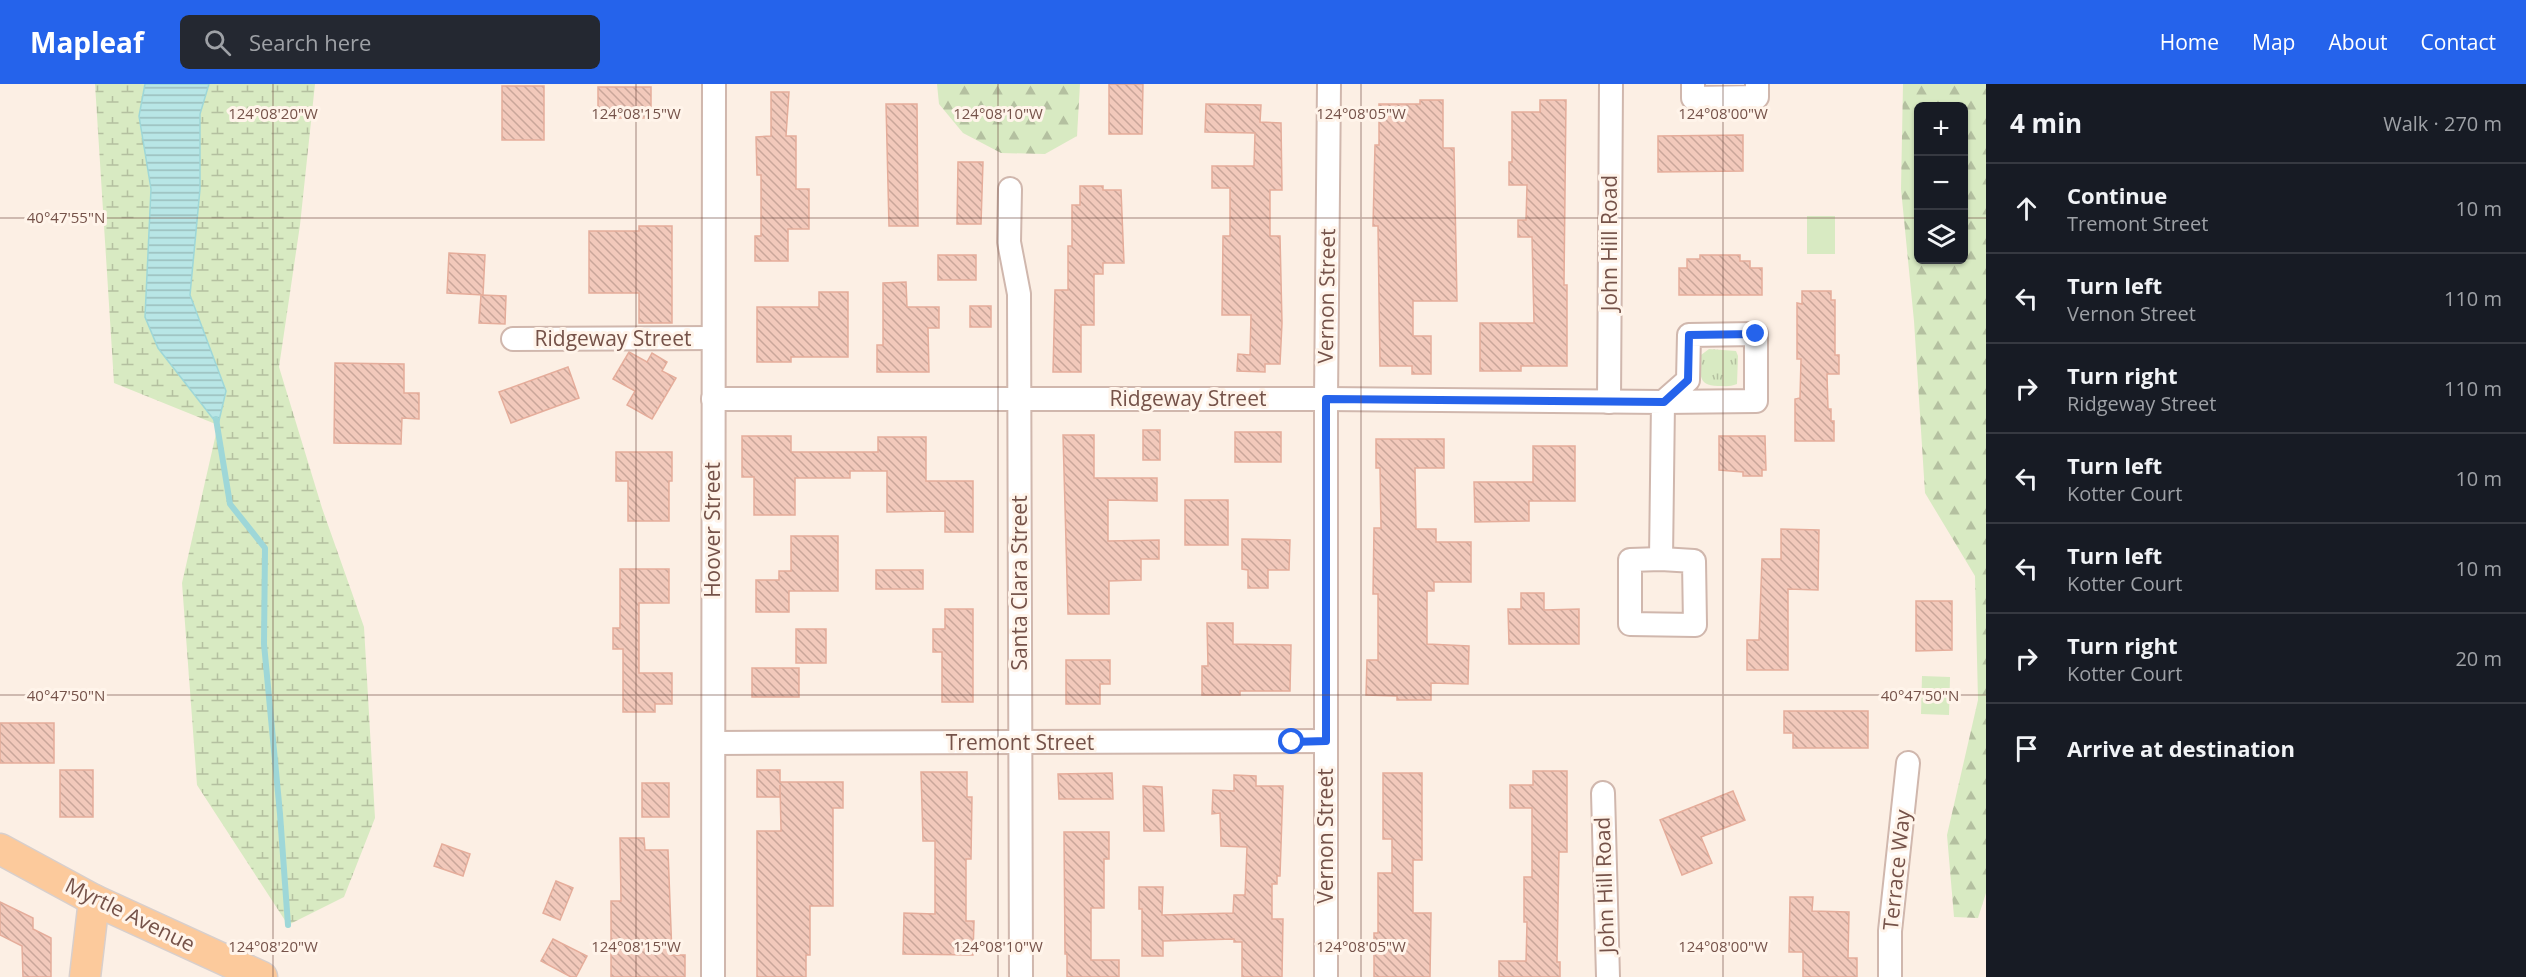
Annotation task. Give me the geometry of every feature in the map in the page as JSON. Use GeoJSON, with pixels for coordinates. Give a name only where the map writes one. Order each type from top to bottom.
{"type":"FeatureCollection","features":[{"type":"Feature","properties":{"kind":"main road","name":"Myrtle Avenue"},"geometry":{"type":"LineString","coordinates":[[0,849],[94,900],[262,977]]}},
{"type":"Feature","properties":{"kind":"main road"},"geometry":{"type":"LineString","coordinates":[[85,977],[94,900]]}},
{"type":"Feature","properties":{"kind":"street","name":"Hoover Street"},"geometry":{"type":"LineString","coordinates":[[713,977],[714,84]]}},
{"type":"Feature","properties":{"kind":"street","name":"Vernon Street"},"geometry":{"type":"LineString","coordinates":[[1326,977],[1326,399],[1329,84]]}},
{"type":"Feature","properties":{"kind":"street","name":"John Hill Road"},"geometry":{"type":"LineString","coordinates":[[1609,402],[1611,84]]}},
{"type":"Feature","properties":{"kind":"street"},"geometry":{"type":"LineString","coordinates":[[1693,84],[1693,98],[1757,97],[1757,84]]}},
{"type":"Feature","properties":{"kind":"street","name":"Santa Clara Street"},"geometry":{"type":"LineString","coordinates":[[1010,189],[1010,242],[1019,294],[1020,977]]}},
{"type":"Feature","properties":{"kind":"street","name":"Ridgeway Street"},"geometry":{"type":"LineString","coordinates":[[713,399],[1326,399],[1609,402],[1664,402],[1756,401],[1756,334],[1689,335],[1688,380],[1664,402]]}},
{"type":"Feature","properties":{"kind":"street","name":"Ridgeway Street"},"geometry":{"type":"LineString","coordinates":[[513,339],[713,338]]}},
{"type":"Feature","properties":{"kind":"street"},"geometry":{"type":"LineString","coordinates":[[1661,559],[1664,402]]}},
{"type":"Feature","properties":{"kind":"street","name":"Tremont Street"},"geometry":{"type":"LineString","coordinates":[[714,743],[1326,741]]}},
{"type":"Feature","properties":{"kind":"street","name":"Terrace Way"},"geometry":{"type":"LineString","coordinates":[[1890,977],[1890,931],[1908,763]]}},
{"type":"Feature","properties":{"kind":"street","name":"John Hill Road"},"geometry":{"type":"LineString","coordinates":[[1603,793],[1608,977]]}},
{"type":"Feature","properties":{"kind":"green space"},"geometry":{"type":"Polygon","coordinates":[[[95,84],[145,84],[139,116],[151,189],[145,317],[218,424],[226,391],[190,295],[200,189],[200,114],[209,84],[315,84],[300,225],[279,367],[322,508],[364,627],[375,818],[344,897],[288,925],[197,785],[182,583],[218,425],[114,383],[95,84]]]}},
{"type":"Feature","properties":{"kind":"green space"},"geometry":{"type":"Polygon","coordinates":[[[937,84],[1080,84],[1077,136],[1045,154],[1001,153],[963,133],[939,104],[937,84]]]}},
{"type":"Feature","properties":{"kind":"green space"},"geometry":{"type":"Polygon","coordinates":[[[1903,84],[1986,84],[1986,893],[1978,918],[1954,917],[1947,835],[1978,700],[1975,576],[1925,493],[1914,321],[1901,189],[1903,84]]]}},
{"type":"Feature","properties":{"kind":"green space"},"geometry":{"type":"Polygon","coordinates":[[[1807,216],[1835,216],[1835,254],[1807,254],[1807,216]]]}},
{"type":"Feature","properties":{"kind":"green space"},"geometry":{"type":"Polygon","coordinates":[[[1709,349],[1736,351],[1738,356],[1737,384],[1732,386],[1711,385],[1703,381],[1701,355],[1709,349]]]}},
{"type":"Feature","properties":{"kind":"green space"},"geometry":{"type":"Polygon","coordinates":[[[1922,676],[1950,677],[1949,715],[1921,714],[1922,676]]]}},
{"type":"Feature","properties":{"kind":"water"},"geometry":{"type":"Polygon","coordinates":[[[145,84],[209,84],[200,114],[200,189],[190,295],[226,391],[218,425],[158,348],[145,317],[151,189],[139,116],[145,84]]]}},
{"type":"Feature","properties":{"kind":"building"},"geometry":{"type":"Polygon","coordinates":[[[1109,84],[1143,84],[1142,134],[1109,134],[1109,84]]]}},
{"type":"Feature","properties":{"kind":"building"},"geometry":{"type":"Polygon","coordinates":[[[502,86],[544,86],[544,140],[502,140],[502,86]]]}},
{"type":"Feature","properties":{"kind":"building"},"geometry":{"type":"Polygon","coordinates":[[[598,87],[651,87],[651,118],[598,118],[598,87]]]}},
{"type":"Feature","properties":{"kind":"building"},"geometry":{"type":"Polygon","coordinates":[[[771,92],[789,92],[786,136],[796,136],[796,189],[809,189],[809,229],[788,229],[788,261],[755,261],[755,236],[761,236],[761,175],[757,175],[756,137],[771,136],[771,92]]]}},
{"type":"Feature","properties":{"kind":"building"},"geometry":{"type":"Polygon","coordinates":[[[1420,100],[1443,100],[1443,148],[1454,148],[1457,301],[1413,301],[1413,336],[1431,336],[1431,374],[1412,374],[1412,366],[1380,366],[1378,226],[1373,226],[1375,145],[1379,145],[1379,104],[1420,104],[1420,100]]]}},
{"type":"Feature","properties":{"kind":"building"},"geometry":{"type":"Polygon","coordinates":[[[1540,100],[1566,100],[1564,285],[1567,285],[1567,366],[1521,366],[1521,371],[1480,371],[1480,323],[1534,323],[1532,237],[1518,237],[1518,220],[1526,220],[1527,185],[1509,185],[1509,162],[1512,162],[1512,112],[1540,112],[1540,100]]]}},
{"type":"Feature","properties":{"kind":"building"},"geometry":{"type":"Polygon","coordinates":[[[886,104],[917,104],[918,226],[889,226],[886,104]]]}},
{"type":"Feature","properties":{"kind":"building"},"geometry":{"type":"Polygon","coordinates":[[[1206,104],[1261,105],[1260,122],[1281,123],[1282,190],[1270,190],[1270,236],[1280,236],[1282,323],[1280,364],[1265,364],[1265,372],[1237,371],[1238,354],[1250,355],[1251,315],[1222,315],[1223,236],[1230,236],[1230,188],[1212,188],[1212,166],[1254,166],[1255,133],[1205,132],[1206,104]]]}},
{"type":"Feature","properties":{"kind":"building"},"geometry":{"type":"Polygon","coordinates":[[[1743,135],[1743,171],[1658,172],[1658,136],[1743,135]]]}},
{"type":"Feature","properties":{"kind":"building"},"geometry":{"type":"Polygon","coordinates":[[[958,162],[983,162],[981,224],[957,224],[958,162]]]}},
{"type":"Feature","properties":{"kind":"building"},"geometry":{"type":"Polygon","coordinates":[[[1080,186],[1103,186],[1103,190],[1121,190],[1124,263],[1103,263],[1103,274],[1094,274],[1094,325],[1081,325],[1081,372],[1053,372],[1055,290],[1068,290],[1068,246],[1072,246],[1072,205],[1080,205],[1080,186]]]}},
{"type":"Feature","properties":{"kind":"building"},"geometry":{"type":"Polygon","coordinates":[[[639,226],[672,226],[672,323],[639,323],[639,293],[589,293],[589,231],[639,231],[639,226]]]}},
{"type":"Feature","properties":{"kind":"building"},"geometry":{"type":"Polygon","coordinates":[[[449,253],[485,255],[483,295],[447,293],[449,253]]]}},
{"type":"Feature","properties":{"kind":"building"},"geometry":{"type":"Polygon","coordinates":[[[938,255],[976,255],[976,280],[938,280],[938,255]]]}},
{"type":"Feature","properties":{"kind":"building"},"geometry":{"type":"Polygon","coordinates":[[[1700,255],[1740,255],[1740,261],[1750,261],[1750,268],[1762,268],[1762,295],[1679,295],[1679,268],[1687,268],[1687,259],[1700,259],[1700,255]]]}},
{"type":"Feature","properties":{"kind":"building"},"geometry":{"type":"Polygon","coordinates":[[[906,282],[907,307],[939,307],[939,328],[928,328],[929,372],[877,372],[877,345],[883,345],[883,283],[906,282]]]}},
{"type":"Feature","properties":{"kind":"building"},"geometry":{"type":"Polygon","coordinates":[[[1802,291],[1831,291],[1831,300],[1835,300],[1835,355],[1839,355],[1839,374],[1827,374],[1828,409],[1831,409],[1831,421],[1834,421],[1834,441],[1795,441],[1795,399],[1800,398],[1801,359],[1797,359],[1797,303],[1802,304],[1802,291]]]}},
{"type":"Feature","properties":{"kind":"building"},"geometry":{"type":"Polygon","coordinates":[[[819,292],[848,292],[848,357],[791,357],[791,362],[757,362],[757,307],[819,307],[819,292]]]}},
{"type":"Feature","properties":{"kind":"building"},"geometry":{"type":"Polygon","coordinates":[[[481,295],[506,296],[505,324],[479,323],[481,295]]]}},
{"type":"Feature","properties":{"kind":"building"},"geometry":{"type":"Polygon","coordinates":[[[970,306],[991,306],[991,327],[970,327],[970,306]]]}},
{"type":"Feature","properties":{"kind":"building"},"geometry":{"type":"Polygon","coordinates":[[[629,352],[647,362],[652,353],[667,362],[662,371],[676,378],[652,419],[627,405],[635,391],[613,379],[629,352]]]}},
{"type":"Feature","properties":{"kind":"building"},"geometry":{"type":"Polygon","coordinates":[[[335,363],[404,364],[404,393],[419,393],[419,419],[402,418],[401,444],[334,443],[335,363]]]}},
{"type":"Feature","properties":{"kind":"building"},"geometry":{"type":"Polygon","coordinates":[[[568,367],[579,398],[511,423],[499,392],[568,367]]]}},
{"type":"Feature","properties":{"kind":"building"},"geometry":{"type":"Polygon","coordinates":[[[1143,430],[1160,430],[1160,460],[1143,460],[1143,430]]]}},
{"type":"Feature","properties":{"kind":"building"},"geometry":{"type":"Polygon","coordinates":[[[1235,432],[1281,432],[1281,462],[1235,462],[1235,432]]]}},
{"type":"Feature","properties":{"kind":"building"},"geometry":{"type":"Polygon","coordinates":[[[1063,435],[1094,435],[1094,478],[1157,478],[1157,501],[1108,500],[1108,541],[1159,540],[1159,559],[1141,559],[1141,580],[1109,581],[1109,614],[1068,614],[1063,435]]]}},
{"type":"Feature","properties":{"kind":"building"},"geometry":{"type":"Polygon","coordinates":[[[742,436],[791,436],[791,452],[878,452],[878,437],[926,437],[926,481],[973,481],[973,532],[945,532],[945,511],[887,512],[887,471],[850,471],[850,478],[795,478],[795,515],[754,515],[754,477],[742,477],[742,436]]]}},
{"type":"Feature","properties":{"kind":"building"},"geometry":{"type":"Polygon","coordinates":[[[1719,436],[1765,436],[1766,470],[1762,470],[1762,476],[1743,476],[1743,472],[1719,470],[1719,436]]]}},
{"type":"Feature","properties":{"kind":"building"},"geometry":{"type":"Polygon","coordinates":[[[1376,439],[1444,439],[1444,468],[1415,468],[1416,529],[1436,529],[1436,542],[1471,542],[1471,582],[1434,582],[1434,591],[1427,591],[1427,644],[1469,646],[1468,684],[1431,683],[1431,700],[1397,700],[1397,696],[1366,695],[1367,660],[1378,660],[1378,594],[1373,594],[1374,528],[1381,528],[1380,468],[1376,468],[1376,439]]]}},
{"type":"Feature","properties":{"kind":"building"},"geometry":{"type":"Polygon","coordinates":[[[1533,446],[1575,446],[1575,501],[1529,501],[1529,521],[1475,522],[1474,482],[1533,482],[1533,446]]]}},
{"type":"Feature","properties":{"kind":"building"},"geometry":{"type":"Polygon","coordinates":[[[616,452],[672,452],[669,521],[628,521],[628,481],[616,481],[616,452]]]}},
{"type":"Feature","properties":{"kind":"building"},"geometry":{"type":"Polygon","coordinates":[[[1185,500],[1228,500],[1228,545],[1185,545],[1185,500]]]}},
{"type":"Feature","properties":{"kind":"building"},"geometry":{"type":"Polygon","coordinates":[[[1781,529],[1819,530],[1818,590],[1788,589],[1788,670],[1747,670],[1747,640],[1759,640],[1762,559],[1781,559],[1781,529]]]}},
{"type":"Feature","properties":{"kind":"building"},"geometry":{"type":"Polygon","coordinates":[[[791,536],[838,536],[838,591],[789,591],[789,612],[756,612],[756,580],[779,580],[779,571],[791,571],[791,536]]]}},
{"type":"Feature","properties":{"kind":"building"},"geometry":{"type":"Polygon","coordinates":[[[1242,539],[1290,540],[1289,570],[1268,570],[1268,588],[1248,588],[1248,570],[1242,569],[1242,539]]]}},
{"type":"Feature","properties":{"kind":"building"},"geometry":{"type":"Polygon","coordinates":[[[620,569],[669,569],[669,603],[639,603],[639,673],[672,673],[672,704],[655,704],[655,712],[623,712],[623,649],[613,649],[613,628],[620,628],[620,569]]]}},
{"type":"Feature","properties":{"kind":"building"},"geometry":{"type":"Polygon","coordinates":[[[876,570],[923,570],[923,589],[876,589],[876,570]]]}},
{"type":"Feature","properties":{"kind":"building"},"geometry":{"type":"Polygon","coordinates":[[[1521,593],[1544,593],[1544,610],[1579,609],[1579,644],[1509,644],[1508,609],[1521,609],[1521,593]]]}},
{"type":"Feature","properties":{"kind":"building"},"geometry":{"type":"Polygon","coordinates":[[[1916,601],[1952,601],[1952,650],[1916,651],[1916,601]]]}},
{"type":"Feature","properties":{"kind":"building"},"geometry":{"type":"Polygon","coordinates":[[[945,609],[973,609],[973,702],[942,702],[942,652],[933,652],[933,629],[945,629],[945,609]]]}},
{"type":"Feature","properties":{"kind":"building"},"geometry":{"type":"Polygon","coordinates":[[[1207,623],[1233,623],[1233,644],[1291,645],[1290,691],[1240,691],[1240,695],[1202,695],[1202,666],[1208,666],[1207,623]]]}},
{"type":"Feature","properties":{"kind":"building"},"geometry":{"type":"Polygon","coordinates":[[[796,629],[826,629],[826,663],[796,663],[796,629]]]}},
{"type":"Feature","properties":{"kind":"building"},"geometry":{"type":"Polygon","coordinates":[[[1066,660],[1110,660],[1110,684],[1100,684],[1100,704],[1066,704],[1066,660]]]}},
{"type":"Feature","properties":{"kind":"building"},"geometry":{"type":"Polygon","coordinates":[[[752,668],[799,668],[799,697],[752,697],[752,668]]]}},
{"type":"Feature","properties":{"kind":"building"},"geometry":{"type":"Polygon","coordinates":[[[1784,711],[1868,711],[1868,748],[1793,748],[1793,733],[1784,733],[1784,711]]]}},
{"type":"Feature","properties":{"kind":"building"},"geometry":{"type":"Polygon","coordinates":[[[0,723],[54,723],[54,763],[0,763],[0,723]]]}},
{"type":"Feature","properties":{"kind":"building"},"geometry":{"type":"Polygon","coordinates":[[[60,770],[93,770],[93,817],[60,817],[60,770]]]}},
{"type":"Feature","properties":{"kind":"building"},"geometry":{"type":"Polygon","coordinates":[[[757,770],[780,770],[780,782],[843,782],[843,808],[833,808],[833,906],[810,906],[810,955],[806,955],[806,977],[757,977],[757,831],[781,831],[780,785],[780,797],[757,797],[757,770]]]}},
{"type":"Feature","properties":{"kind":"building"},"geometry":{"type":"Polygon","coordinates":[[[1533,771],[1567,771],[1567,852],[1559,852],[1557,962],[1560,962],[1560,977],[1499,977],[1499,961],[1526,961],[1527,922],[1524,922],[1524,877],[1532,877],[1532,808],[1510,808],[1510,785],[1533,785],[1533,771]]]}},
{"type":"Feature","properties":{"kind":"building"},"geometry":{"type":"Polygon","coordinates":[[[921,772],[967,772],[967,797],[972,797],[971,859],[966,859],[966,921],[974,921],[973,955],[903,954],[904,913],[935,914],[935,841],[923,841],[921,772]]]}},
{"type":"Feature","properties":{"kind":"building"},"geometry":{"type":"Polygon","coordinates":[[[1112,773],[1113,799],[1059,799],[1058,774],[1112,773]]]}},
{"type":"Feature","properties":{"kind":"building"},"geometry":{"type":"Polygon","coordinates":[[[1383,773],[1422,773],[1422,860],[1413,860],[1413,913],[1431,913],[1430,977],[1374,977],[1374,933],[1378,933],[1378,873],[1392,873],[1392,839],[1383,839],[1383,773]]]}},
{"type":"Feature","properties":{"kind":"building"},"geometry":{"type":"Polygon","coordinates":[[[1234,775],[1256,776],[1256,786],[1283,786],[1280,876],[1277,876],[1277,884],[1272,884],[1272,919],[1283,919],[1282,977],[1242,977],[1242,942],[1234,942],[1234,939],[1163,941],[1163,956],[1142,956],[1142,909],[1139,909],[1139,887],[1163,887],[1162,915],[1233,913],[1234,895],[1245,895],[1247,847],[1221,846],[1220,813],[1212,814],[1213,790],[1234,791],[1234,775]]]}},
{"type":"Feature","properties":{"kind":"building"},"geometry":{"type":"Polygon","coordinates":[[[642,783],[669,783],[669,817],[642,817],[642,783]]]}},
{"type":"Feature","properties":{"kind":"building"},"geometry":{"type":"Polygon","coordinates":[[[1143,786],[1162,787],[1164,831],[1144,831],[1143,786]]]}},
{"type":"Feature","properties":{"kind":"building"},"geometry":{"type":"Polygon","coordinates":[[[1733,791],[1745,820],[1701,837],[1712,863],[1682,875],[1660,820],[1733,791]]]}},
{"type":"Feature","properties":{"kind":"building"},"geometry":{"type":"Polygon","coordinates":[[[1064,832],[1109,832],[1109,859],[1104,859],[1104,908],[1091,908],[1091,960],[1119,960],[1119,977],[1067,977],[1064,832]]]}},
{"type":"Feature","properties":{"kind":"building"},"geometry":{"type":"Polygon","coordinates":[[[620,838],[644,838],[645,850],[668,850],[672,955],[685,955],[685,977],[611,977],[611,901],[621,901],[620,838]]]}},
{"type":"Feature","properties":{"kind":"building"},"geometry":{"type":"Polygon","coordinates":[[[442,844],[470,854],[463,876],[434,866],[442,844]]]}},
{"type":"Feature","properties":{"kind":"building"},"geometry":{"type":"Polygon","coordinates":[[[556,881],[573,888],[560,920],[543,913],[556,881]]]}},
{"type":"Feature","properties":{"kind":"building"},"geometry":{"type":"Polygon","coordinates":[[[1790,897],[1813,897],[1812,911],[1849,912],[1848,958],[1857,958],[1857,977],[1803,977],[1803,952],[1789,952],[1790,897]]]}},
{"type":"Feature","properties":{"kind":"building"},"geometry":{"type":"Polygon","coordinates":[[[0,902],[33,918],[33,929],[51,938],[51,977],[23,977],[22,946],[0,935],[0,902]]]}},
{"type":"Feature","properties":{"kind":"building"},"geometry":{"type":"Polygon","coordinates":[[[553,939],[587,956],[576,977],[571,977],[541,961],[553,939]]]}},
{"type":"Feature","properties":{"kind":"waterway"},"geometry":{"type":"LineString","coordinates":[[216,419],[230,504],[265,548],[264,644],[288,925]]}},
{"type":"Feature","properties":{"kind":"route"},"geometry":{"type":"LineString","coordinates":[[1292,742],[1326,741],[1326,399],[1664,402],[1688,380],[1689,335],[1756,334]]}}]}
